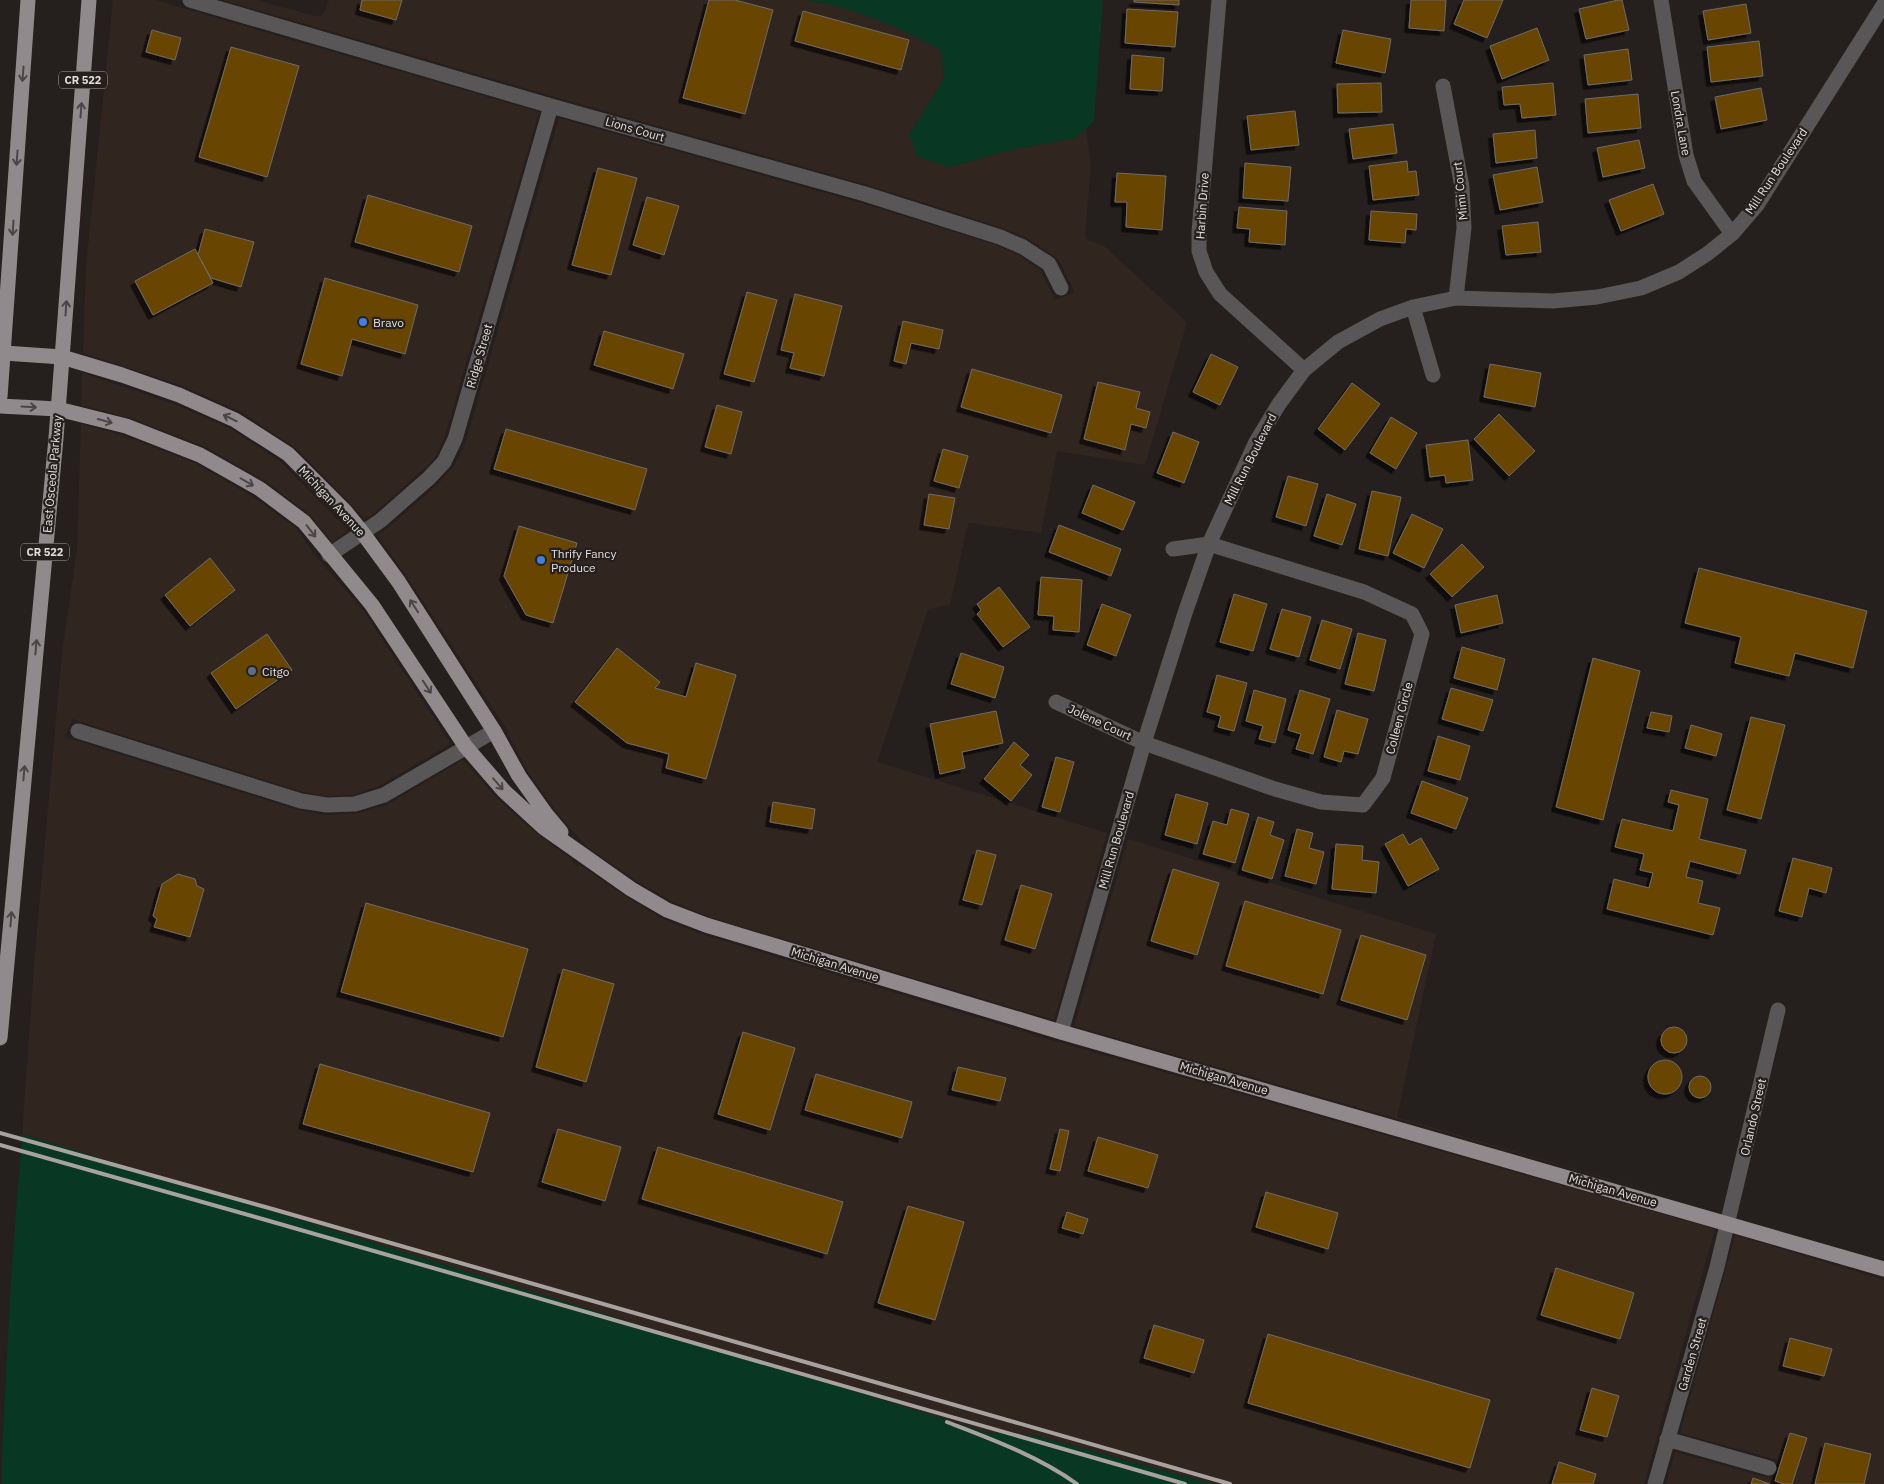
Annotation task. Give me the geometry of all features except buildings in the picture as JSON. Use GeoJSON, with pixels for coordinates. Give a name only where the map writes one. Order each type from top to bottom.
{"type":"FeatureCollection","features":[{"type":"Feature","properties":{"kind":"main road"},"geometry":{"type":"LineString","coordinates":[[0,396],[28,0]]}},
{"type":"Feature","properties":{"kind":"main road","name":"East Osceola Parkway"},"geometry":{"type":"LineString","coordinates":[[0,1038],[58,409],[88,0]]}},
{"type":"Feature","properties":{"kind":"main road","name":"Michigan Avenue"},"geometry":{"type":"LineString","coordinates":[[4,353],[62,357],[179,395],[235,420],[288,454],[362,532],[398,581],[494,730],[519,776],[546,814],[578,852]]}},
{"type":"Feature","properties":{"kind":"main road","name":"Michigan Avenue"},"geometry":{"type":"LineString","coordinates":[[0,406],[58,409],[126,426],[200,455],[260,489],[304,522],[329,555],[372,605],[466,747],[504,792],[543,827],[631,888],[667,910],[706,925],[1061,1032],[1884,1269]]}},
{"type":"Feature","properties":{"kind":"street","name":"Lions Court"},"geometry":{"type":"LineString","coordinates":[[190,0],[551,106],[864,194],[1000,236],[1023,247],[1049,264],[1061,288]]}},
{"type":"Feature","properties":{"kind":"street","name":"Harbin Drive"},"geometry":{"type":"LineString","coordinates":[[1219,0],[1199,232],[1199,251],[1206,272],[1220,294],[1304,370]]}},
{"type":"Feature","properties":{"kind":"street","name":"Londra Lane"},"geometry":{"type":"LineString","coordinates":[[1661,0],[1686,155],[1694,181],[1732,234]]}},
{"type":"Feature","properties":{"kind":"street","name":"Mill Run Boulevard"},"geometry":{"type":"LineString","coordinates":[[1061,1032],[1144,743],[1209,544],[1256,442],[1279,404],[1304,370],[1338,342],[1380,319],[1413,307],[1456,298],[1554,301],[1597,298],[1641,288],[1679,272],[1707,254],[1732,234],[1757,205],[1884,4]]}},
{"type":"Feature","properties":{"kind":"street","name":"Mimi Court"},"geometry":{"type":"LineString","coordinates":[[1443,86],[1462,187],[1464,228],[1456,298]]}},
{"type":"Feature","properties":{"kind":"street","name":"Ridge Street"},"geometry":{"type":"LineString","coordinates":[[329,555],[380,521],[429,478],[444,462],[450,452],[551,106]]}},
{"type":"Feature","properties":{"kind":"street"},"geometry":{"type":"LineString","coordinates":[[1413,307],[1433,375]]}},
{"type":"Feature","properties":{"kind":"street"},"geometry":{"type":"LineString","coordinates":[[1173,549],[1209,544]]}},
{"type":"Feature","properties":{"kind":"street","name":"Colleen Circle"},"geometry":{"type":"LineString","coordinates":[[1144,743],[1276,790],[1321,802],[1363,805],[1383,778],[1422,634],[1412,614],[1364,592],[1209,544]]}},
{"type":"Feature","properties":{"kind":"street","name":"Jolene Court"},"geometry":{"type":"LineString","coordinates":[[1056,702],[1144,743]]}},
{"type":"Feature","properties":{"kind":"street"},"geometry":{"type":"LineString","coordinates":[[78,731],[301,801],[326,805],[355,804],[384,795],[494,730]]}},
{"type":"Feature","properties":{"kind":"street","name":"Orlando Street"},"geometry":{"type":"LineString","coordinates":[[1727,1223],[1778,1010]]}},
{"type":"Feature","properties":{"kind":"street","name":"Garden Street"},"geometry":{"type":"LineString","coordinates":[[1655,1484],[1717,1267],[1727,1223]]}},
{"type":"Feature","properties":{"kind":"street"},"geometry":{"type":"LineString","coordinates":[[1667,1440],[1769,1468]]}},
{"type":"Feature","properties":{"kind":"shaded area"},"geometry":{"type":"Polygon","coordinates":[[[113,0],[155,0],[539,112],[445,436],[435,457],[428,465],[365,519],[296,448],[241,412],[183,386],[83,353],[86,266],[113,0]]]}},
{"type":"Feature","properties":{"kind":"shaded area"},"geometry":{"type":"Polygon","coordinates":[[[223,0],[257,0],[320,16],[324,13],[329,0],[807,0],[848,9],[900,29],[941,50],[944,79],[909,135],[949,167],[1011,150],[1076,138],[1086,129],[1091,166],[1085,234],[1087,240],[1104,246],[1187,322],[1145,465],[1057,451],[1041,533],[969,523],[950,605],[928,609],[877,762],[1107,833],[1054,1020],[709,917],[672,901],[637,881],[586,846],[559,815],[528,772],[509,733],[407,577],[377,535],[388,528],[437,485],[453,467],[460,455],[466,441],[559,118],[861,203],[996,245],[1018,255],[1040,270],[1055,300],[1075,293],[1059,260],[1029,239],[1003,228],[868,185],[555,97],[223,0]]]}},
{"type":"Feature","properties":{"kind":"shaded area"},"geometry":{"type":"Polygon","coordinates":[[[82,373],[174,404],[229,428],[280,461],[348,530],[332,542],[310,515],[267,482],[206,447],[130,418],[81,405],[82,373]]]}},
{"type":"Feature","properties":{"kind":"shaded area"},"geometry":{"type":"Polygon","coordinates":[[[81,424],[122,435],[195,463],[253,497],[296,528],[314,554],[363,610],[451,744],[379,786],[353,795],[327,796],[303,792],[72,719],[65,737],[297,810],[327,815],[359,813],[388,804],[463,760],[497,798],[536,833],[571,859],[576,866],[580,865],[661,918],[701,934],[1048,1039],[1715,1229],[1644,1484],[1213,1484],[1037,1436],[989,1433],[22,1134],[35,952],[62,653],[77,550],[81,424]]]}},
{"type":"Feature","properties":{"kind":"shaded area"},"geometry":{"type":"Polygon","coordinates":[[[1128,839],[1436,934],[1397,1117],[1719,1211],[1074,1026],[1128,839]]]}},
{"type":"Feature","properties":{"kind":"shaded area"},"geometry":{"type":"Polygon","coordinates":[[[1735,1235],[1884,1280],[1884,1484],[1666,1484],[1675,1452],[1776,1480],[1781,1461],[1680,1433],[1735,1235]]]}},
{"type":"Feature","properties":{"kind":"green space"},"geometry":{"type":"Polygon","coordinates":[[[807,0],[1103,0],[1094,121],[1076,138],[1011,150],[949,167],[918,157],[909,135],[944,79],[941,50],[900,29],[848,9],[807,0]]]}},
{"type":"Feature","properties":{"kind":"green space"},"geometry":{"type":"Polygon","coordinates":[[[22,1134],[989,1433],[1037,1436],[1213,1484],[2,1484],[11,1279],[22,1134]]]}},
{"type":"Feature","properties":{"kind":"railway"},"geometry":{"type":"LineString","coordinates":[[0,1133],[269,1208],[1230,1484]]}},
{"type":"Feature","properties":{"kind":"railway"},"geometry":{"type":"LineString","coordinates":[[0,1145],[1185,1484]]}},
{"type":"Feature","properties":{"kind":"railway"},"geometry":{"type":"LineString","coordinates":[[947,1422],[1030,1457],[1077,1484]]}},
{"type":"Feature","properties":{"kind":"place","name":"Bravo"},"geometry":{"type":"Point","coordinates":[363,322]}},
{"type":"Feature","properties":{"kind":"place","name":"Thrify Fancy Produce"},"geometry":{"type":"Point","coordinates":[541,560]}},
{"type":"Feature","properties":{"kind":"place","name":"Citgo"},"geometry":{"type":"Point","coordinates":[252,671]}}]}
